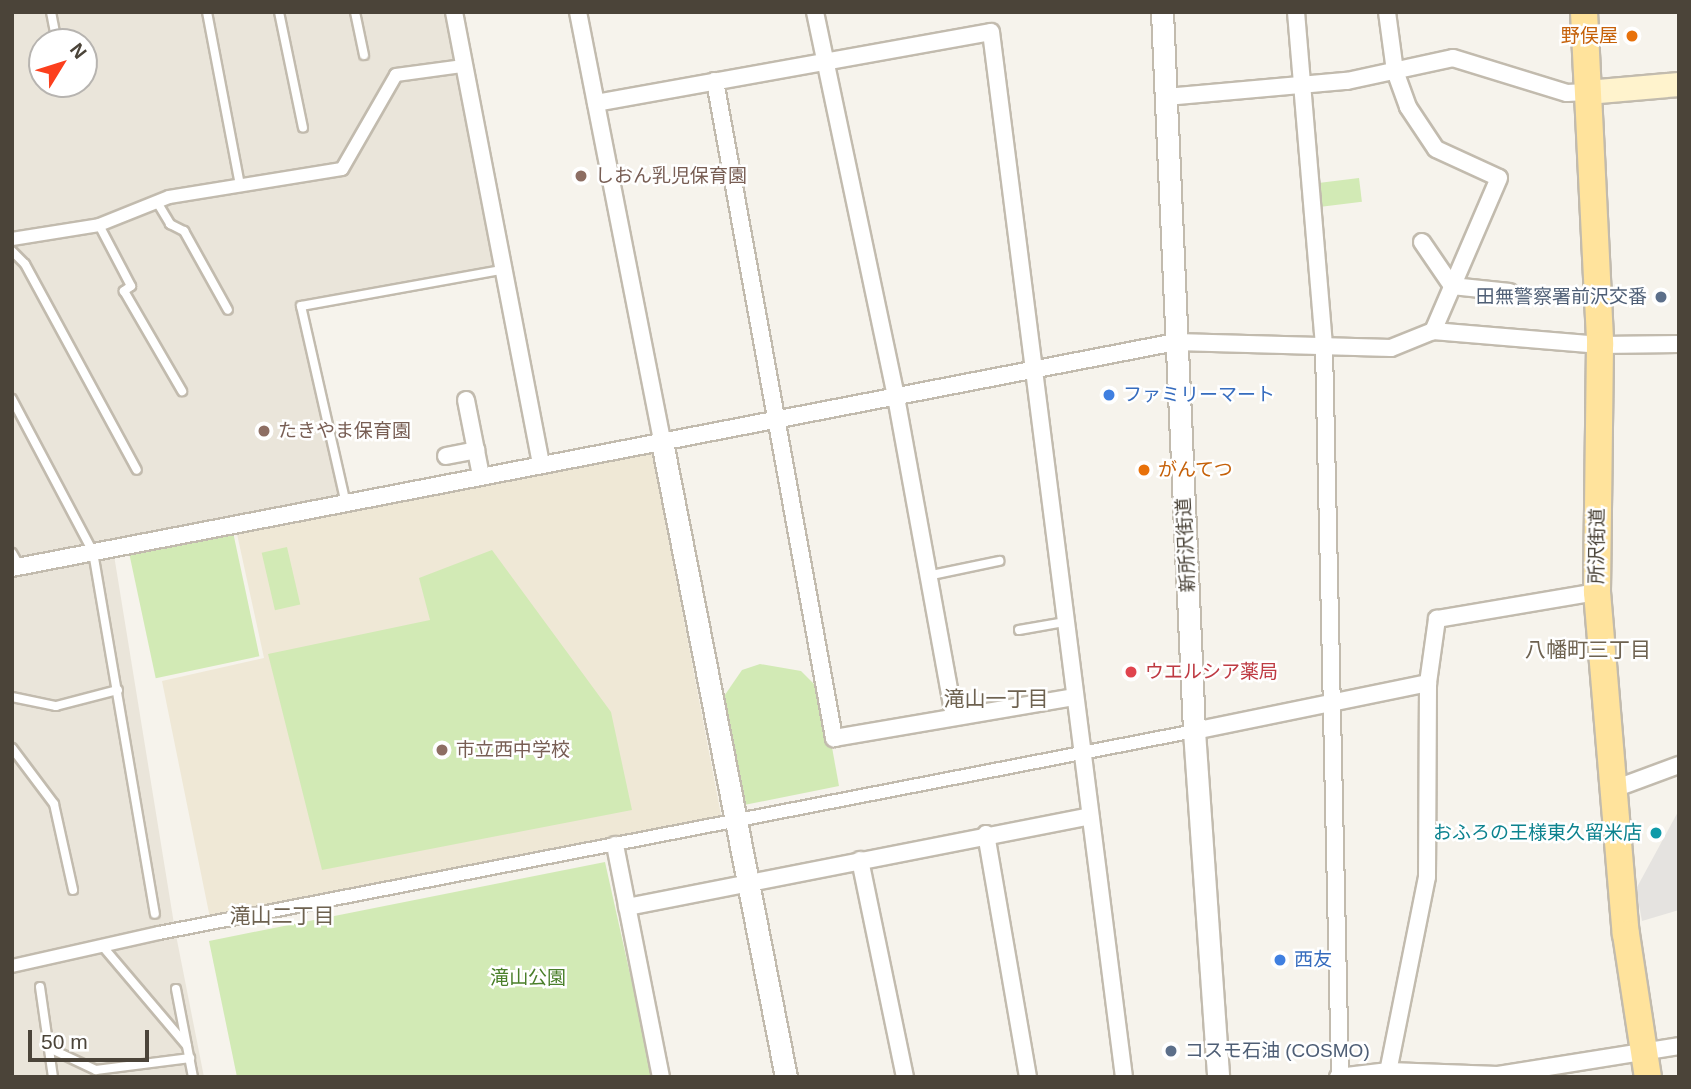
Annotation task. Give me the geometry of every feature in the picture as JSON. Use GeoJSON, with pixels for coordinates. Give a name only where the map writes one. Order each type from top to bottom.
{"type":"FeatureCollection","features":[{"type":"Feature","properties":{"kind":"main road","name":"所沢街道"},"geometry":{"type":"LineString","coordinates":[[1584,12],[1600,345],[1597,593],[1626,934],[1648,1077]]}},
{"type":"Feature","properties":{"kind":"main road"},"geometry":{"type":"LineString","coordinates":[[1587,92],[1679,84]]}},
{"type":"Feature","properties":{"kind":"street"},"geometry":{"type":"LineString","coordinates":[[454,12],[541,465]]}},
{"type":"Feature","properties":{"kind":"street"},"geometry":{"type":"LineString","coordinates":[[578,12],[786,1077]]}},
{"type":"Feature","properties":{"kind":"street"},"geometry":{"type":"LineString","coordinates":[[815,12],[896,397],[954,717]]}},
{"type":"Feature","properties":{"kind":"street","name":"新所沢街道"},"geometry":{"type":"LineString","coordinates":[[1162,12],[1194,732],[1218,1077]]}},
{"type":"Feature","properties":{"kind":"street"},"geometry":{"type":"LineString","coordinates":[[1296,12],[1324,348],[1339,1077],[1498,1074],[1679,1046]]}},
{"type":"Feature","properties":{"kind":"street"},"geometry":{"type":"LineString","coordinates":[[1387,12],[1395,71],[1408,107],[1436,149],[1499,178],[1433,331]]}},
{"type":"Feature","properties":{"kind":"street"},"geometry":{"type":"LineString","coordinates":[[596,103],[991,32],[1124,1077]]}},
{"type":"Feature","properties":{"kind":"street"},"geometry":{"type":"LineString","coordinates":[[1166,97],[1303,86],[1395,71],[1452,58],[1567,93],[1587,92]]}},
{"type":"Feature","properties":{"kind":"street"},"geometry":{"type":"LineString","coordinates":[[12,239],[99,225],[157,202],[240,185],[342,169],[396,75],[463,66]]}},
{"type":"Feature","properties":{"kind":"street"},"geometry":{"type":"LineString","coordinates":[[715,81],[779,419],[834,738],[1075,697]]}},
{"type":"Feature","properties":{"kind":"street"},"geometry":{"type":"LineString","coordinates":[[1422,242],[1452,286],[1510,292]]}},
{"type":"Feature","properties":{"kind":"street"},"geometry":{"type":"LineString","coordinates":[[15,562],[93,552],[1176,342],[1391,348],[1433,331],[1600,345],[1679,344]]}},
{"type":"Feature","properties":{"kind":"street"},"geometry":{"type":"LineString","coordinates":[[466,400],[481,477]]}},
{"type":"Feature","properties":{"kind":"street"},"geometry":{"type":"LineString","coordinates":[[446,456],[475,450]]}},
{"type":"Feature","properties":{"kind":"street"},"geometry":{"type":"LineString","coordinates":[[1388,1074],[1427,877],[1428,683],[1437,619],[1597,593]]}},
{"type":"Feature","properties":{"kind":"street"},"geometry":{"type":"LineString","coordinates":[[12,966],[1194,732],[1428,683]]}},
{"type":"Feature","properties":{"kind":"street"},"geometry":{"type":"LineString","coordinates":[[1615,789],[1679,765]]}},
{"type":"Feature","properties":{"kind":"street"},"geometry":{"type":"LineString","coordinates":[[627,907],[986,834],[1090,816]]}},
{"type":"Feature","properties":{"kind":"street"},"geometry":{"type":"LineString","coordinates":[[986,834],[1028,1077]]}},
{"type":"Feature","properties":{"kind":"street"},"geometry":{"type":"LineString","coordinates":[[615,845],[661,1077]]}},
{"type":"Feature","properties":{"kind":"street"},"geometry":{"type":"LineString","coordinates":[[860,860],[905,1077]]}},
{"type":"Feature","properties":{"kind":"lane"},"geometry":{"type":"LineString","coordinates":[[207,12],[240,185]]}},
{"type":"Feature","properties":{"kind":"lane"},"geometry":{"type":"LineString","coordinates":[[279,12],[303,128]]}},
{"type":"Feature","properties":{"kind":"lane"},"geometry":{"type":"LineString","coordinates":[[355,12],[364,55]]}},
{"type":"Feature","properties":{"kind":"lane"},"geometry":{"type":"LineString","coordinates":[[157,202],[170,224],[184,232],[228,310]]}},
{"type":"Feature","properties":{"kind":"lane"},"geometry":{"type":"LineString","coordinates":[[99,225],[131,286],[124,291],[182,391]]}},
{"type":"Feature","properties":{"kind":"lane"},"geometry":{"type":"LineString","coordinates":[[12,251],[26,264],[137,470]]}},
{"type":"Feature","properties":{"kind":"lane"},"geometry":{"type":"LineString","coordinates":[[345,504],[301,306],[502,270]]}},
{"type":"Feature","properties":{"kind":"lane"},"geometry":{"type":"LineString","coordinates":[[12,399],[93,552],[155,914]]}},
{"type":"Feature","properties":{"kind":"lane"},"geometry":{"type":"LineString","coordinates":[[927,576],[999,561]]}},
{"type":"Feature","properties":{"kind":"lane"},"geometry":{"type":"LineString","coordinates":[[1018,630],[1065,622]]}},
{"type":"Feature","properties":{"kind":"lane"},"geometry":{"type":"LineString","coordinates":[[12,697],[57,706],[118,690]]}},
{"type":"Feature","properties":{"kind":"lane"},"geometry":{"type":"LineString","coordinates":[[12,748],[54,804],[73,890]]}},
{"type":"Feature","properties":{"kind":"lane"},"geometry":{"type":"LineString","coordinates":[[104,948],[187,1046]]}},
{"type":"Feature","properties":{"kind":"lane"},"geometry":{"type":"LineString","coordinates":[[40,988],[53,1077]]}},
{"type":"Feature","properties":{"kind":"lane"},"geometry":{"type":"LineString","coordinates":[[176,989],[193,1077]]}},
{"type":"Feature","properties":{"kind":"lane"},"geometry":{"type":"LineString","coordinates":[[49,1048],[96,1070],[190,1058]]}},
{"type":"Feature","properties":{"kind":"shaded area"},"geometry":{"type":"Polygon","coordinates":[[[12,12],[454,12],[502,270],[302,306],[345,504],[113,549],[175,930],[204,1077],[12,1077],[12,12]]]}},
{"type":"Feature","properties":{"kind":"shaded area","name":"市立西中学校"},"geometry":{"type":"Polygon","coordinates":[[[651,448],[722,820],[210,918],[162,681],[264,658],[237,534],[651,448]]]}},
{"type":"Feature","properties":{"kind":"shaded area"},"geometry":{"type":"Polygon","coordinates":[[[1679,810],[1679,910],[1642,921],[1636,889],[1679,810]]]}},
{"type":"Feature","properties":{"kind":"green space"},"geometry":{"type":"Polygon","coordinates":[[[1359,178],[1362,202],[1319,207],[1316,183],[1359,178]]]}},
{"type":"Feature","properties":{"kind":"green space"},"geometry":{"type":"Polygon","coordinates":[[[233,532],[259,656],[156,678],[129,554],[233,532]]]}},
{"type":"Feature","properties":{"kind":"green space"},"geometry":{"type":"Polygon","coordinates":[[[287,547],[300,604],[275,610],[262,553],[287,547]]]}},
{"type":"Feature","properties":{"kind":"green space"},"geometry":{"type":"Polygon","coordinates":[[[492,550],[611,712],[632,810],[322,870],[268,654],[430,620],[419,578],[492,550]]]}},
{"type":"Feature","properties":{"kind":"green space"},"geometry":{"type":"Polygon","coordinates":[[[760,664],[801,671],[822,692],[839,786],[739,806],[718,705],[742,670],[760,664]]]}},
{"type":"Feature","properties":{"kind":"green space","name":"滝山公園"},"geometry":{"type":"Polygon","coordinates":[[[605,862],[653,1077],[237,1077],[209,941],[605,862]]]}},
{"type":"Feature","properties":{"kind":"place","name":"野俣屋"},"geometry":{"type":"Point","coordinates":[1632,36]}},
{"type":"Feature","properties":{"kind":"place","name":"しおん乳児保育園"},"geometry":{"type":"Point","coordinates":[581,176]}},
{"type":"Feature","properties":{"kind":"place","name":"田無警察署前沢交番"},"geometry":{"type":"Point","coordinates":[1661,297]}},
{"type":"Feature","properties":{"kind":"place","name":"ファミリーマート"},"geometry":{"type":"Point","coordinates":[1109,395]}},
{"type":"Feature","properties":{"kind":"place","name":"たきやま保育園"},"geometry":{"type":"Point","coordinates":[264,431]}},
{"type":"Feature","properties":{"kind":"place","name":"がんてつ"},"geometry":{"type":"Point","coordinates":[1144,470]}},
{"type":"Feature","properties":{"kind":"place","name":"ウエルシア薬局"},"geometry":{"type":"Point","coordinates":[1131,672]}},
{"type":"Feature","properties":{"kind":"place","name":"市立西中学校"},"geometry":{"type":"Point","coordinates":[442,750]}},
{"type":"Feature","properties":{"kind":"place","name":"おふろの王様東久留米店"},"geometry":{"type":"Point","coordinates":[1656,833]}},
{"type":"Feature","properties":{"kind":"place","name":"西友"},"geometry":{"type":"Point","coordinates":[1280,960]}},
{"type":"Feature","properties":{"kind":"place","name":"コスモ石油 (COSMO)"},"geometry":{"type":"Point","coordinates":[1171,1051]}},
{"type":"Feature","properties":{"kind":"district","name":"八幡町三丁目"},"geometry":{"type":"Point","coordinates":[1588,650]}},
{"type":"Feature","properties":{"kind":"district","name":"滝山一丁目"},"geometry":{"type":"Point","coordinates":[996,699]}},
{"type":"Feature","properties":{"kind":"district","name":"滝山二丁目"},"geometry":{"type":"Point","coordinates":[282,916]}}]}
